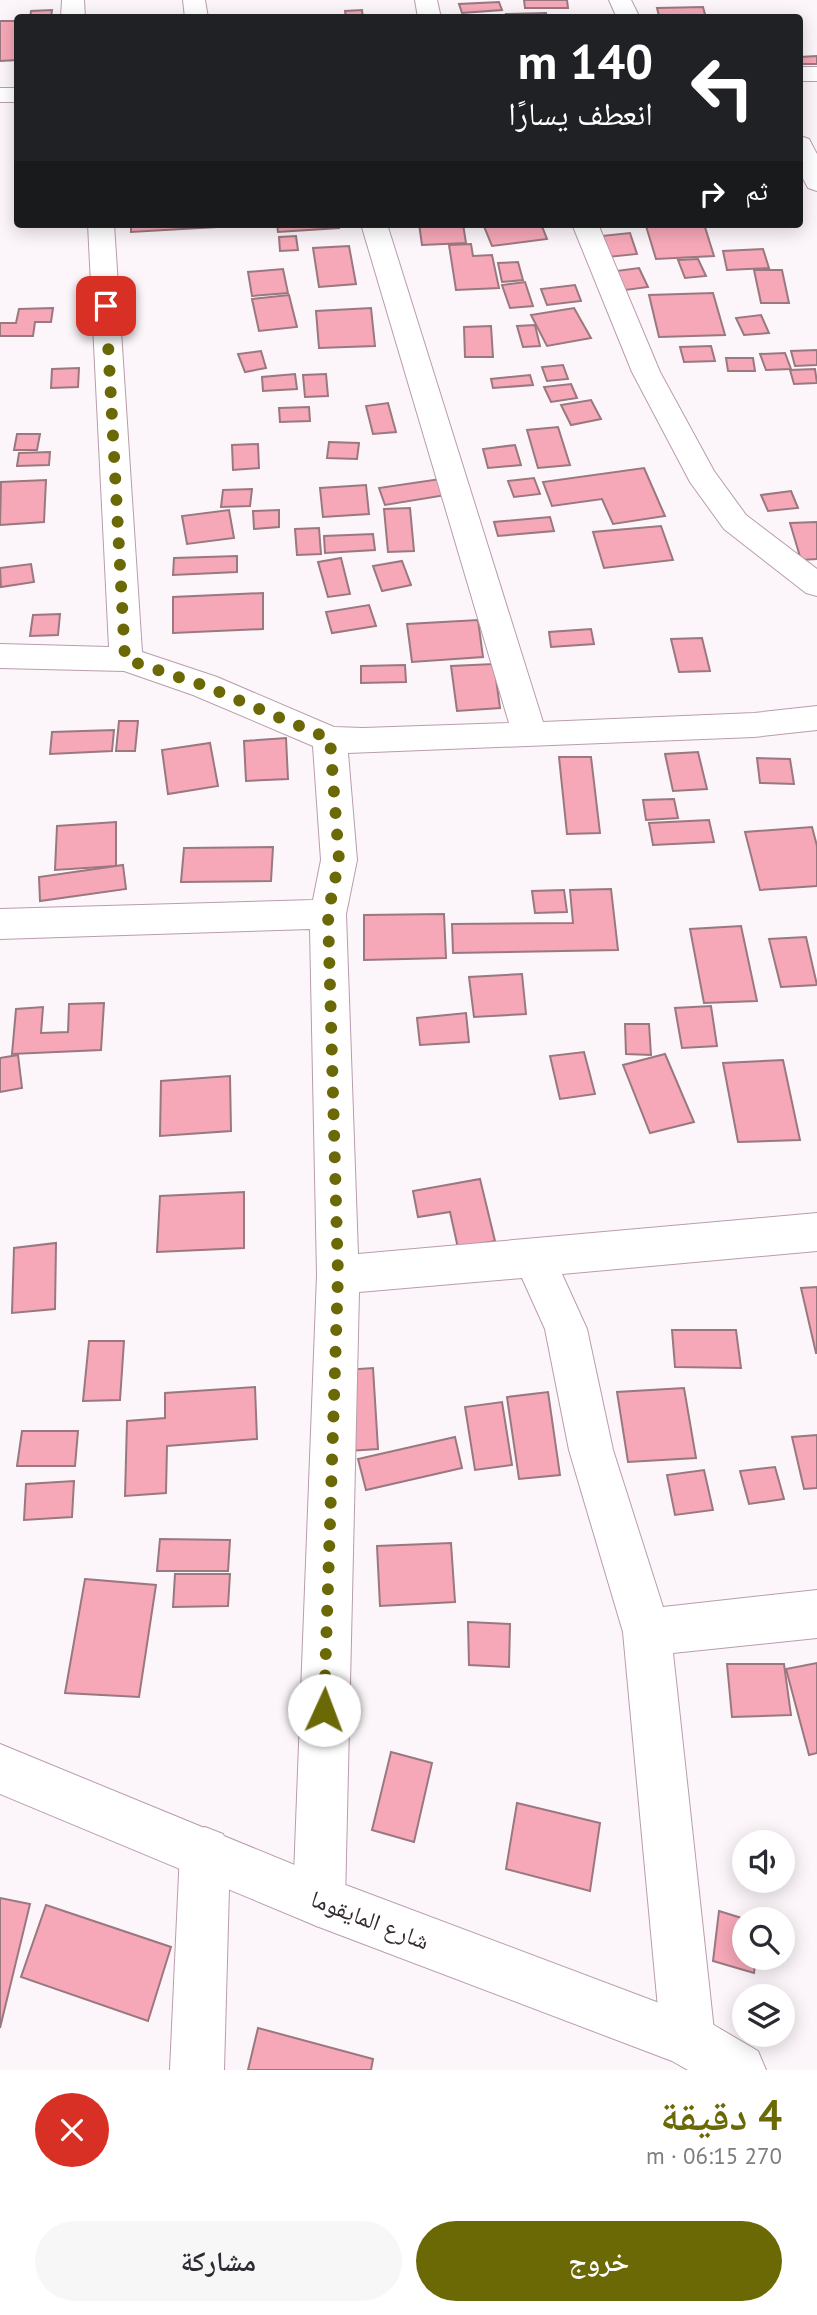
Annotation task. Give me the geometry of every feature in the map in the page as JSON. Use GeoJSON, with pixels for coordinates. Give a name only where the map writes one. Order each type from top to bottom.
{"type":"FeatureCollection","features":[{"type":"Feature","properties":{"kind":"street"},"geometry":{"type":"LineString","coordinates":[[803,151],[817,183]]}},
{"type":"Feature","properties":{"kind":"street"},"geometry":{"type":"LineString","coordinates":[[101,228],[125,659]]}},
{"type":"Feature","properties":{"kind":"street"},"geometry":{"type":"LineString","coordinates":[[375,228],[530,735]]}},
{"type":"Feature","properties":{"kind":"street"},"geometry":{"type":"LineString","coordinates":[[586,228],[646,372],[701,475],[735,522],[817,585]]}},
{"type":"Feature","properties":{"kind":"street"},"geometry":{"type":"LineString","coordinates":[[0,656],[125,659],[205,686],[330,739],[363,741],[530,735],[754,725],[817,718]]}},
{"type":"Feature","properties":{"kind":"street"},"geometry":{"type":"LineString","coordinates":[[319,1901],[338,1275],[328,914],[339,860],[330,739]]}},
{"type":"Feature","properties":{"kind":"street"},"geometry":{"type":"LineString","coordinates":[[0,924],[328,914]]}},
{"type":"Feature","properties":{"kind":"street"},"geometry":{"type":"LineString","coordinates":[[338,1275],[817,1232]]}},
{"type":"Feature","properties":{"kind":"street"},"geometry":{"type":"LineString","coordinates":[[533,1256],[566,1329],[591,1450],[647,1632],[688,2039]]}},
{"type":"Feature","properties":{"kind":"street"},"geometry":{"type":"LineString","coordinates":[[647,1632],[817,1614]]}},
{"type":"Feature","properties":{"kind":"street","name":"شارع المايقوما"},"geometry":{"type":"LineString","coordinates":[[0,1769],[319,1901],[688,2039],[739,2070]]}},
{"type":"Feature","properties":{"kind":"street"},"geometry":{"type":"LineString","coordinates":[[197,2070],[205,1853]]}},
{"type":"Feature","properties":{"kind":"building"},"geometry":{"type":"Polygon","coordinates":[[[524,0],[567,0],[568,8],[525,8],[524,0]]]}},
{"type":"Feature","properties":{"kind":"building"},"geometry":{"type":"Polygon","coordinates":[[[499,2],[502,10],[462,13],[459,4],[499,2]]]}},
{"type":"Feature","properties":{"kind":"building"},"geometry":{"type":"Polygon","coordinates":[[[703,7],[705,14],[658,14],[657,8],[703,7]]]}},
{"type":"Feature","properties":{"kind":"building"},"geometry":{"type":"Polygon","coordinates":[[[52,10],[52,14],[31,14],[31,11],[52,10]]]}},
{"type":"Feature","properties":{"kind":"building"},"geometry":{"type":"Polygon","coordinates":[[[362,10],[362,14],[345,14],[345,11],[362,10]]]}},
{"type":"Feature","properties":{"kind":"building"},"geometry":{"type":"Polygon","coordinates":[[[0,21],[14,21],[14,60],[0,61],[0,21]]]}},
{"type":"Feature","properties":{"kind":"building"},"geometry":{"type":"Polygon","coordinates":[[[817,56],[817,64],[803,64],[803,57],[817,56]]]}},
{"type":"Feature","properties":{"kind":"building"},"geometry":{"type":"Polygon","coordinates":[[[131,228],[200,228],[131,232],[131,228]]]}},
{"type":"Feature","properties":{"kind":"building"},"geometry":{"type":"Polygon","coordinates":[[[278,228],[339,228],[278,232],[278,228]]]}},
{"type":"Feature","properties":{"kind":"building"},"geometry":{"type":"Polygon","coordinates":[[[420,228],[464,228],[466,243],[422,245],[420,228]]]}},
{"type":"Feature","properties":{"kind":"building"},"geometry":{"type":"Polygon","coordinates":[[[485,228],[543,228],[547,239],[492,246],[485,228]]]}},
{"type":"Feature","properties":{"kind":"building"},"geometry":{"type":"Polygon","coordinates":[[[647,228],[705,228],[714,256],[656,259],[647,228]]]}},
{"type":"Feature","properties":{"kind":"building"},"geometry":{"type":"Polygon","coordinates":[[[630,233],[637,254],[608,257],[601,236],[630,233]]]}},
{"type":"Feature","properties":{"kind":"building"},"geometry":{"type":"Polygon","coordinates":[[[296,236],[298,250],[280,251],[279,237],[296,236]]]}},
{"type":"Feature","properties":{"kind":"building"},"geometry":{"type":"Polygon","coordinates":[[[471,244],[473,256],[492,255],[499,288],[456,290],[449,245],[471,244]]]}},
{"type":"Feature","properties":{"kind":"building"},"geometry":{"type":"Polygon","coordinates":[[[349,246],[356,284],[319,287],[313,248],[349,246]]]}},
{"type":"Feature","properties":{"kind":"building"},"geometry":{"type":"Polygon","coordinates":[[[763,249],[769,268],[727,270],[723,251],[763,249]]]}},
{"type":"Feature","properties":{"kind":"building"},"geometry":{"type":"Polygon","coordinates":[[[698,259],[706,276],[685,278],[678,260],[698,259]]]}},
{"type":"Feature","properties":{"kind":"building"},"geometry":{"type":"Polygon","coordinates":[[[518,262],[523,280],[502,282],[498,263],[518,262]]]}},
{"type":"Feature","properties":{"kind":"building"},"geometry":{"type":"Polygon","coordinates":[[[639,268],[648,287],[610,292],[601,273],[639,268]]]}},
{"type":"Feature","properties":{"kind":"building"},"geometry":{"type":"Polygon","coordinates":[[[283,269],[288,293],[252,296],[248,272],[283,269]]]}},
{"type":"Feature","properties":{"kind":"building"},"geometry":{"type":"Polygon","coordinates":[[[754,270],[782,270],[789,303],[761,303],[754,270]]]}},
{"type":"Feature","properties":{"kind":"building"},"geometry":{"type":"Polygon","coordinates":[[[525,282],[533,306],[510,308],[502,285],[525,282]]]}},
{"type":"Feature","properties":{"kind":"building"},"geometry":{"type":"Polygon","coordinates":[[[575,285],[581,301],[547,305],[541,289],[575,285]]]}},
{"type":"Feature","properties":{"kind":"building"},"geometry":{"type":"Polygon","coordinates":[[[713,293],[725,335],[659,337],[649,295],[713,293]]]}},
{"type":"Feature","properties":{"kind":"building"},"geometry":{"type":"Polygon","coordinates":[[[289,295],[297,327],[259,331],[252,299],[289,295]]]}},
{"type":"Feature","properties":{"kind":"building"},"geometry":{"type":"Polygon","coordinates":[[[53,308],[51,322],[35,322],[33,336],[0,336],[0,323],[16,323],[19,309],[53,308]]]}},
{"type":"Feature","properties":{"kind":"building"},"geometry":{"type":"Polygon","coordinates":[[[371,308],[375,346],[319,348],[316,311],[371,308]]]}},
{"type":"Feature","properties":{"kind":"building"},"geometry":{"type":"Polygon","coordinates":[[[574,308],[591,338],[547,346],[531,315],[574,308]]]}},
{"type":"Feature","properties":{"kind":"building"},"geometry":{"type":"Polygon","coordinates":[[[761,315],[769,333],[744,335],[736,318],[761,315]]]}},
{"type":"Feature","properties":{"kind":"building"},"geometry":{"type":"Polygon","coordinates":[[[535,325],[540,346],[523,347],[517,326],[535,325]]]}},
{"type":"Feature","properties":{"kind":"building"},"geometry":{"type":"Polygon","coordinates":[[[491,326],[493,357],[465,357],[464,327],[491,326]]]}},
{"type":"Feature","properties":{"kind":"building"},"geometry":{"type":"Polygon","coordinates":[[[711,346],[715,361],[684,362],[680,347],[711,346]]]}},
{"type":"Feature","properties":{"kind":"building"},"geometry":{"type":"Polygon","coordinates":[[[817,350],[817,365],[795,366],[791,351],[817,350]]]}},
{"type":"Feature","properties":{"kind":"building"},"geometry":{"type":"Polygon","coordinates":[[[261,351],[266,368],[245,372],[238,354],[261,351]]]}},
{"type":"Feature","properties":{"kind":"building"},"geometry":{"type":"Polygon","coordinates":[[[785,353],[791,369],[766,370],[760,354],[785,353]]]}},
{"type":"Feature","properties":{"kind":"building"},"geometry":{"type":"Polygon","coordinates":[[[726,358],[753,358],[755,371],[728,371],[726,358]]]}},
{"type":"Feature","properties":{"kind":"building"},"geometry":{"type":"Polygon","coordinates":[[[563,365],[568,379],[547,381],[542,367],[563,365]]]}},
{"type":"Feature","properties":{"kind":"building"},"geometry":{"type":"Polygon","coordinates":[[[79,368],[78,387],[51,388],[52,369],[79,368]]]}},
{"type":"Feature","properties":{"kind":"building"},"geometry":{"type":"Polygon","coordinates":[[[815,369],[817,383],[794,384],[790,370],[815,369]]]}},
{"type":"Feature","properties":{"kind":"building"},"geometry":{"type":"Polygon","coordinates":[[[295,374],[297,389],[263,391],[262,377],[295,374]]]}},
{"type":"Feature","properties":{"kind":"building"},"geometry":{"type":"Polygon","coordinates":[[[326,374],[328,396],[305,397],[303,375],[326,374]]]}},
{"type":"Feature","properties":{"kind":"building"},"geometry":{"type":"Polygon","coordinates":[[[530,375],[533,385],[493,388],[491,379],[530,375]]]}},
{"type":"Feature","properties":{"kind":"building"},"geometry":{"type":"Polygon","coordinates":[[[571,384],[577,398],[551,402],[544,387],[571,384]]]}},
{"type":"Feature","properties":{"kind":"building"},"geometry":{"type":"Polygon","coordinates":[[[591,400],[601,419],[571,425],[561,405],[591,400]]]}},
{"type":"Feature","properties":{"kind":"building"},"geometry":{"type":"Polygon","coordinates":[[[388,403],[396,432],[373,434],[366,406],[388,403]]]}},
{"type":"Feature","properties":{"kind":"building"},"geometry":{"type":"Polygon","coordinates":[[[309,407],[310,421],[280,422],[279,408],[309,407]]]}},
{"type":"Feature","properties":{"kind":"building"},"geometry":{"type":"Polygon","coordinates":[[[558,427],[570,465],[538,468],[527,430],[558,427]]]}},
{"type":"Feature","properties":{"kind":"building"},"geometry":{"type":"Polygon","coordinates":[[[17,434],[40,434],[37,450],[14,450],[17,434]]]}},
{"type":"Feature","properties":{"kind":"building"},"geometry":{"type":"Polygon","coordinates":[[[329,442],[359,443],[357,459],[327,458],[329,442]]]}},
{"type":"Feature","properties":{"kind":"building"},"geometry":{"type":"Polygon","coordinates":[[[258,444],[259,468],[233,470],[232,445],[258,444]]]}},
{"type":"Feature","properties":{"kind":"building"},"geometry":{"type":"Polygon","coordinates":[[[515,445],[521,465],[488,468],[483,449],[515,445]]]}},
{"type":"Feature","properties":{"kind":"building"},"geometry":{"type":"Polygon","coordinates":[[[50,452],[49,465],[17,466],[19,453],[50,452]]]}},
{"type":"Feature","properties":{"kind":"building"},"geometry":{"type":"Polygon","coordinates":[[[644,468],[665,516],[613,524],[602,499],[552,506],[543,482],[644,468]]]}},
{"type":"Feature","properties":{"kind":"building"},"geometry":{"type":"Polygon","coordinates":[[[534,478],[540,494],[514,497],[508,481],[534,478]]]}},
{"type":"Feature","properties":{"kind":"building"},"geometry":{"type":"Polygon","coordinates":[[[440,479],[446,495],[385,505],[379,488],[440,479]]]}},
{"type":"Feature","properties":{"kind":"building"},"geometry":{"type":"Polygon","coordinates":[[[46,480],[44,522],[0,525],[1,482],[46,480]]]}},
{"type":"Feature","properties":{"kind":"building"},"geometry":{"type":"Polygon","coordinates":[[[366,485],[369,514],[323,517],[320,488],[366,485]]]}},
{"type":"Feature","properties":{"kind":"building"},"geometry":{"type":"Polygon","coordinates":[[[252,489],[250,506],[221,507],[223,490],[252,489]]]}},
{"type":"Feature","properties":{"kind":"building"},"geometry":{"type":"Polygon","coordinates":[[[791,491],[798,508],[768,511],[761,495],[791,491]]]}},
{"type":"Feature","properties":{"kind":"building"},"geometry":{"type":"Polygon","coordinates":[[[410,508],[414,551],[388,552],[384,509],[410,508]]]}},
{"type":"Feature","properties":{"kind":"building"},"geometry":{"type":"Polygon","coordinates":[[[229,510],[234,538],[187,544],[182,516],[229,510]]]}},
{"type":"Feature","properties":{"kind":"building"},"geometry":{"type":"Polygon","coordinates":[[[279,510],[279,527],[254,529],[253,511],[279,510]]]}},
{"type":"Feature","properties":{"kind":"building"},"geometry":{"type":"Polygon","coordinates":[[[550,517],[554,531],[498,536],[494,522],[550,517]]]}},
{"type":"Feature","properties":{"kind":"building"},"geometry":{"type":"Polygon","coordinates":[[[817,522],[817,559],[801,560],[790,523],[817,522]]]}},
{"type":"Feature","properties":{"kind":"building"},"geometry":{"type":"Polygon","coordinates":[[[661,526],[673,560],[604,568],[593,532],[661,526]]]}},
{"type":"Feature","properties":{"kind":"building"},"geometry":{"type":"Polygon","coordinates":[[[319,528],[321,554],[297,555],[295,529],[319,528]]]}},
{"type":"Feature","properties":{"kind":"building"},"geometry":{"type":"Polygon","coordinates":[[[373,534],[375,550],[325,553],[324,536],[373,534]]]}},
{"type":"Feature","properties":{"kind":"building"},"geometry":{"type":"Polygon","coordinates":[[[237,556],[237,572],[173,575],[174,558],[237,556]]]}},
{"type":"Feature","properties":{"kind":"building"},"geometry":{"type":"Polygon","coordinates":[[[341,558],[350,594],[328,597],[318,562],[341,558]]]}},
{"type":"Feature","properties":{"kind":"building"},"geometry":{"type":"Polygon","coordinates":[[[402,561],[411,585],[382,591],[373,566],[402,561]]]}},
{"type":"Feature","properties":{"kind":"building"},"geometry":{"type":"Polygon","coordinates":[[[31,564],[34,582],[1,587],[0,568],[31,564]]]}},
{"type":"Feature","properties":{"kind":"building"},"geometry":{"type":"Polygon","coordinates":[[[263,593],[263,629],[173,633],[173,597],[263,593]]]}},
{"type":"Feature","properties":{"kind":"building"},"geometry":{"type":"Polygon","coordinates":[[[369,605],[376,626],[332,633],[326,612],[369,605]]]}},
{"type":"Feature","properties":{"kind":"building"},"geometry":{"type":"Polygon","coordinates":[[[60,614],[58,635],[30,636],[33,615],[60,614]]]}},
{"type":"Feature","properties":{"kind":"building"},"geometry":{"type":"Polygon","coordinates":[[[478,620],[483,657],[412,662],[407,624],[478,620]]]}},
{"type":"Feature","properties":{"kind":"building"},"geometry":{"type":"Polygon","coordinates":[[[591,629],[594,644],[551,647],[549,632],[591,629]]]}},
{"type":"Feature","properties":{"kind":"building"},"geometry":{"type":"Polygon","coordinates":[[[702,638],[710,671],[679,672],[671,639],[702,638]]]}},
{"type":"Feature","properties":{"kind":"building"},"geometry":{"type":"Polygon","coordinates":[[[494,664],[500,708],[457,711],[451,666],[494,664]]]}},
{"type":"Feature","properties":{"kind":"building"},"geometry":{"type":"Polygon","coordinates":[[[405,665],[406,682],[361,683],[361,666],[405,665]]]}},
{"type":"Feature","properties":{"kind":"building"},"geometry":{"type":"Polygon","coordinates":[[[119,721],[138,721],[135,751],[116,751],[119,721]]]}},
{"type":"Feature","properties":{"kind":"building"},"geometry":{"type":"Polygon","coordinates":[[[114,730],[112,751],[50,754],[52,732],[114,730]]]}},
{"type":"Feature","properties":{"kind":"building"},"geometry":{"type":"Polygon","coordinates":[[[286,738],[288,779],[246,781],[244,741],[286,738]]]}},
{"type":"Feature","properties":{"kind":"building"},"geometry":{"type":"Polygon","coordinates":[[[210,743],[218,786],[168,794],[162,750],[210,743]]]}},
{"type":"Feature","properties":{"kind":"building"},"geometry":{"type":"Polygon","coordinates":[[[698,752],[707,789],[673,791],[665,754],[698,752]]]}},
{"type":"Feature","properties":{"kind":"building"},"geometry":{"type":"Polygon","coordinates":[[[559,757],[591,757],[600,833],[567,834],[559,757]]]}},
{"type":"Feature","properties":{"kind":"building"},"geometry":{"type":"Polygon","coordinates":[[[757,758],[790,759],[794,784],[760,783],[757,758]]]}},
{"type":"Feature","properties":{"kind":"building"},"geometry":{"type":"Polygon","coordinates":[[[674,799],[678,818],[646,820],[643,800],[674,799]]]}},
{"type":"Feature","properties":{"kind":"building"},"geometry":{"type":"Polygon","coordinates":[[[709,820],[714,842],[653,845],[649,823],[709,820]]]}},
{"type":"Feature","properties":{"kind":"building"},"geometry":{"type":"Polygon","coordinates":[[[116,822],[116,866],[55,870],[57,826],[116,822]]]}},
{"type":"Feature","properties":{"kind":"building"},"geometry":{"type":"Polygon","coordinates":[[[812,827],[817,846],[817,886],[760,890],[745,832],[812,827]]]}},
{"type":"Feature","properties":{"kind":"building"},"geometry":{"type":"Polygon","coordinates":[[[273,847],[271,881],[181,882],[184,848],[273,847]]]}},
{"type":"Feature","properties":{"kind":"building"},"geometry":{"type":"Polygon","coordinates":[[[123,865],[126,889],[40,901],[39,877],[123,865]]]}},
{"type":"Feature","properties":{"kind":"building"},"geometry":{"type":"Polygon","coordinates":[[[611,889],[618,950],[453,953],[452,924],[573,923],[570,890],[611,889]]]}},
{"type":"Feature","properties":{"kind":"building"},"geometry":{"type":"Polygon","coordinates":[[[564,890],[567,912],[535,913],[532,891],[564,890]]]}},
{"type":"Feature","properties":{"kind":"building"},"geometry":{"type":"Polygon","coordinates":[[[444,914],[446,958],[364,960],[364,915],[444,914]]]}},
{"type":"Feature","properties":{"kind":"building"},"geometry":{"type":"Polygon","coordinates":[[[741,926],[757,1001],[704,1003],[690,929],[741,926]]]}},
{"type":"Feature","properties":{"kind":"building"},"geometry":{"type":"Polygon","coordinates":[[[806,937],[817,985],[781,987],[769,939],[806,937]]]}},
{"type":"Feature","properties":{"kind":"building"},"geometry":{"type":"Polygon","coordinates":[[[522,974],[526,1014],[474,1017],[469,977],[522,974]]]}},
{"type":"Feature","properties":{"kind":"building"},"geometry":{"type":"Polygon","coordinates":[[[104,1003],[101,1050],[12,1054],[16,1009],[43,1007],[41,1033],[68,1032],[69,1004],[104,1003]]]}},
{"type":"Feature","properties":{"kind":"building"},"geometry":{"type":"Polygon","coordinates":[[[711,1006],[717,1046],[682,1048],[675,1008],[711,1006]]]}},
{"type":"Feature","properties":{"kind":"building"},"geometry":{"type":"Polygon","coordinates":[[[466,1013],[469,1042],[420,1045],[417,1018],[466,1013]]]}},
{"type":"Feature","properties":{"kind":"building"},"geometry":{"type":"Polygon","coordinates":[[[625,1024],[649,1024],[651,1055],[626,1054],[625,1024]]]}},
{"type":"Feature","properties":{"kind":"building"},"geometry":{"type":"Polygon","coordinates":[[[584,1052],[595,1094],[560,1099],[550,1056],[584,1052]]]}},
{"type":"Feature","properties":{"kind":"building"},"geometry":{"type":"Polygon","coordinates":[[[665,1054],[694,1122],[650,1133],[623,1065],[665,1054]]]}},
{"type":"Feature","properties":{"kind":"building"},"geometry":{"type":"Polygon","coordinates":[[[18,1055],[22,1088],[0,1092],[0,1058],[18,1055]]]}},
{"type":"Feature","properties":{"kind":"building"},"geometry":{"type":"Polygon","coordinates":[[[783,1060],[800,1140],[738,1142],[723,1063],[783,1060]]]}},
{"type":"Feature","properties":{"kind":"building"},"geometry":{"type":"Polygon","coordinates":[[[230,1076],[231,1131],[160,1136],[161,1081],[230,1076]]]}},
{"type":"Feature","properties":{"kind":"building"},"geometry":{"type":"Polygon","coordinates":[[[480,1179],[495,1241],[458,1248],[450,1212],[418,1217],[413,1191],[480,1179]]]}},
{"type":"Feature","properties":{"kind":"building"},"geometry":{"type":"Polygon","coordinates":[[[244,1192],[244,1248],[157,1252],[160,1196],[244,1192]]]}},
{"type":"Feature","properties":{"kind":"building"},"geometry":{"type":"Polygon","coordinates":[[[56,1243],[55,1309],[12,1313],[14,1248],[56,1243]]]}},
{"type":"Feature","properties":{"kind":"building"},"geometry":{"type":"Polygon","coordinates":[[[817,1287],[817,1353],[816,1353],[801,1288],[817,1287]]]}},
{"type":"Feature","properties":{"kind":"building"},"geometry":{"type":"Polygon","coordinates":[[[672,1330],[736,1330],[741,1368],[675,1367],[672,1330]]]}},
{"type":"Feature","properties":{"kind":"building"},"geometry":{"type":"Polygon","coordinates":[[[89,1341],[124,1341],[120,1400],[83,1401],[89,1341]]]}},
{"type":"Feature","properties":{"kind":"building"},"geometry":{"type":"Polygon","coordinates":[[[373,1368],[378,1449],[348,1451],[344,1370],[373,1368]]]}},
{"type":"Feature","properties":{"kind":"building"},"geometry":{"type":"Polygon","coordinates":[[[255,1387],[257,1439],[167,1446],[166,1493],[125,1496],[127,1421],[165,1418],[165,1393],[255,1387]]]}},
{"type":"Feature","properties":{"kind":"building"},"geometry":{"type":"Polygon","coordinates":[[[684,1388],[696,1458],[628,1462],[617,1392],[684,1388]]]}},
{"type":"Feature","properties":{"kind":"building"},"geometry":{"type":"Polygon","coordinates":[[[548,1392],[560,1475],[519,1479],[507,1397],[548,1392]]]}},
{"type":"Feature","properties":{"kind":"building"},"geometry":{"type":"Polygon","coordinates":[[[502,1402],[512,1465],[475,1470],[465,1407],[502,1402]]]}},
{"type":"Feature","properties":{"kind":"building"},"geometry":{"type":"Polygon","coordinates":[[[22,1431],[78,1431],[75,1466],[17,1466],[22,1431]]]}},
{"type":"Feature","properties":{"kind":"building"},"geometry":{"type":"Polygon","coordinates":[[[817,1435],[817,1488],[804,1489],[792,1437],[817,1435]]]}},
{"type":"Feature","properties":{"kind":"building"},"geometry":{"type":"Polygon","coordinates":[[[455,1437],[462,1468],[366,1490],[358,1459],[455,1437]]]}},
{"type":"Feature","properties":{"kind":"building"},"geometry":{"type":"Polygon","coordinates":[[[775,1467],[784,1499],[749,1504],[740,1471],[775,1467]]]}},
{"type":"Feature","properties":{"kind":"building"},"geometry":{"type":"Polygon","coordinates":[[[704,1470],[713,1510],[675,1515],[667,1475],[704,1470]]]}},
{"type":"Feature","properties":{"kind":"building"},"geometry":{"type":"Polygon","coordinates":[[[74,1481],[72,1517],[24,1520],[26,1484],[74,1481]]]}},
{"type":"Feature","properties":{"kind":"building"},"geometry":{"type":"Polygon","coordinates":[[[160,1539],[230,1540],[228,1571],[157,1571],[160,1539]]]}},
{"type":"Feature","properties":{"kind":"building"},"geometry":{"type":"Polygon","coordinates":[[[451,1543],[455,1602],[380,1606],[377,1546],[451,1543]]]}},
{"type":"Feature","properties":{"kind":"building"},"geometry":{"type":"Polygon","coordinates":[[[175,1574],[230,1574],[228,1606],[173,1607],[175,1574]]]}},
{"type":"Feature","properties":{"kind":"building"},"geometry":{"type":"Polygon","coordinates":[[[85,1579],[156,1585],[139,1697],[65,1693],[85,1579]]]}},
{"type":"Feature","properties":{"kind":"building"},"geometry":{"type":"Polygon","coordinates":[[[468,1622],[510,1624],[509,1667],[469,1665],[468,1622]]]}},
{"type":"Feature","properties":{"kind":"building"},"geometry":{"type":"Polygon","coordinates":[[[817,1663],[817,1753],[809,1755],[786,1669],[817,1663]]]}},
{"type":"Feature","properties":{"kind":"building"},"geometry":{"type":"Polygon","coordinates":[[[727,1664],[784,1664],[791,1715],[732,1717],[727,1664]]]}},
{"type":"Feature","properties":{"kind":"building"},"geometry":{"type":"Polygon","coordinates":[[[391,1752],[432,1763],[414,1842],[372,1830],[391,1752]]]}},
{"type":"Feature","properties":{"kind":"building"},"geometry":{"type":"Polygon","coordinates":[[[517,1803],[600,1823],[590,1891],[506,1869],[517,1803]]]}},
{"type":"Feature","properties":{"kind":"building"},"geometry":{"type":"Polygon","coordinates":[[[0,1898],[30,1904],[0,2028],[0,1898]]]}},
{"type":"Feature","properties":{"kind":"building"},"geometry":{"type":"Polygon","coordinates":[[[46,1905],[171,1947],[148,2021],[21,1977],[46,1905]]]}},
{"type":"Feature","properties":{"kind":"building"},"geometry":{"type":"Polygon","coordinates":[[[719,1911],[732,1915],[732,1967],[713,1961],[719,1911]]]}},
{"type":"Feature","properties":{"kind":"building"},"geometry":{"type":"Polygon","coordinates":[[[258,2028],[373,2059],[371,2070],[248,2070],[258,2028]]]}},
{"type":"Feature","properties":{"kind":"route"},"geometry":{"type":"LineString","coordinates":[[106,306],[125,659],[205,686],[330,739],[339,860],[328,914],[338,1275],[324,1710]]}}]}
